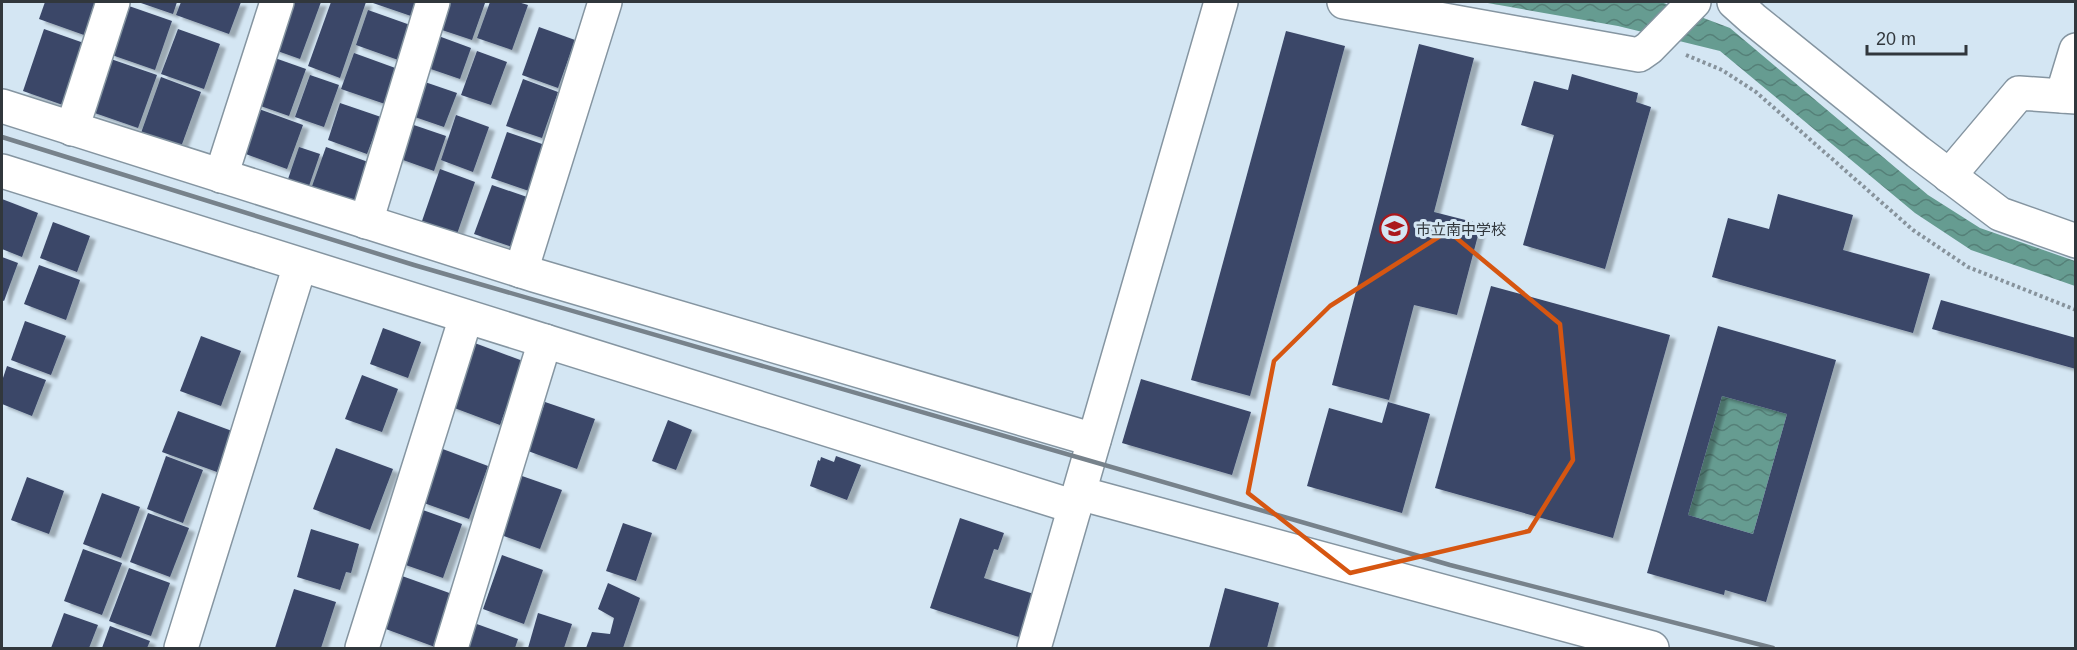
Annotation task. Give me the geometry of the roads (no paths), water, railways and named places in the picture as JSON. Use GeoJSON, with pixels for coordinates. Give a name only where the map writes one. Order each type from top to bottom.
{"type":"FeatureCollection","features":[{"type":"Feature","properties":{"kind":"street"},"geometry":{"type":"LineString","coordinates":[[72,129],[114,2]]}},
{"type":"Feature","properties":{"kind":"street"},"geometry":{"type":"LineString","coordinates":[[221,176],[277,2]]}},
{"type":"Feature","properties":{"kind":"street"},"geometry":{"type":"LineString","coordinates":[[366,222],[433,2]]}},
{"type":"Feature","properties":{"kind":"street"},"geometry":{"type":"LineString","coordinates":[[520,271],[605,2]]}},
{"type":"Feature","properties":{"kind":"street"},"geometry":{"type":"LineString","coordinates":[[1034,648],[1221,2]]}},
{"type":"Feature","properties":{"kind":"street"},"geometry":{"type":"LineString","coordinates":[[1344,2],[1639,55],[1694,2]]}},
{"type":"Feature","properties":{"kind":"street"},"geometry":{"type":"LineString","coordinates":[[1734,2],[1949,176],[2000,214],[2076,241]]}},
{"type":"Feature","properties":{"kind":"street"},"geometry":{"type":"LineString","coordinates":[[1949,176],[2019,93],[2069,97],[2076,50]]}},
{"type":"Feature","properties":{"kind":"street"},"geometry":{"type":"LineString","coordinates":[[2,106],[520,271],[1094,440]]}},
{"type":"Feature","properties":{"kind":"street"},"geometry":{"type":"LineString","coordinates":[[2,171],[466,317],[1077,500],[1652,648]]}},
{"type":"Feature","properties":{"kind":"street"},"geometry":{"type":"LineString","coordinates":[[180,648],[300,265]]}},
{"type":"Feature","properties":{"kind":"street"},"geometry":{"type":"LineString","coordinates":[[362,648],[466,317]]}},
{"type":"Feature","properties":{"kind":"street"},"geometry":{"type":"LineString","coordinates":[[451,648],[545,341]]}},
{"type":"Feature","properties":{"kind":"water"},"geometry":{"type":"Polygon","coordinates":[[[1482,2],[1661,2],[1730,28],[1928,195],[1980,228],[2075,261],[2075,286],[1971,250],[1915,213],[1720,51],[1618,26],[1482,2]]]}},
{"type":"Feature","properties":{"kind":"water"},"geometry":{"type":"Polygon","coordinates":[[[1722,396],[1787,414],[1753,534],[1688,515],[1722,396]]]}},
{"type":"Feature","properties":{"kind":"railway"},"geometry":{"type":"LineString","coordinates":[[2,137],[414,265],[1450,565],[1773,648]]}},
{"type":"Feature","properties":{"kind":"place","name":"市立南中学校"},"geometry":{"type":"Point","coordinates":[1395,229]}}]}
